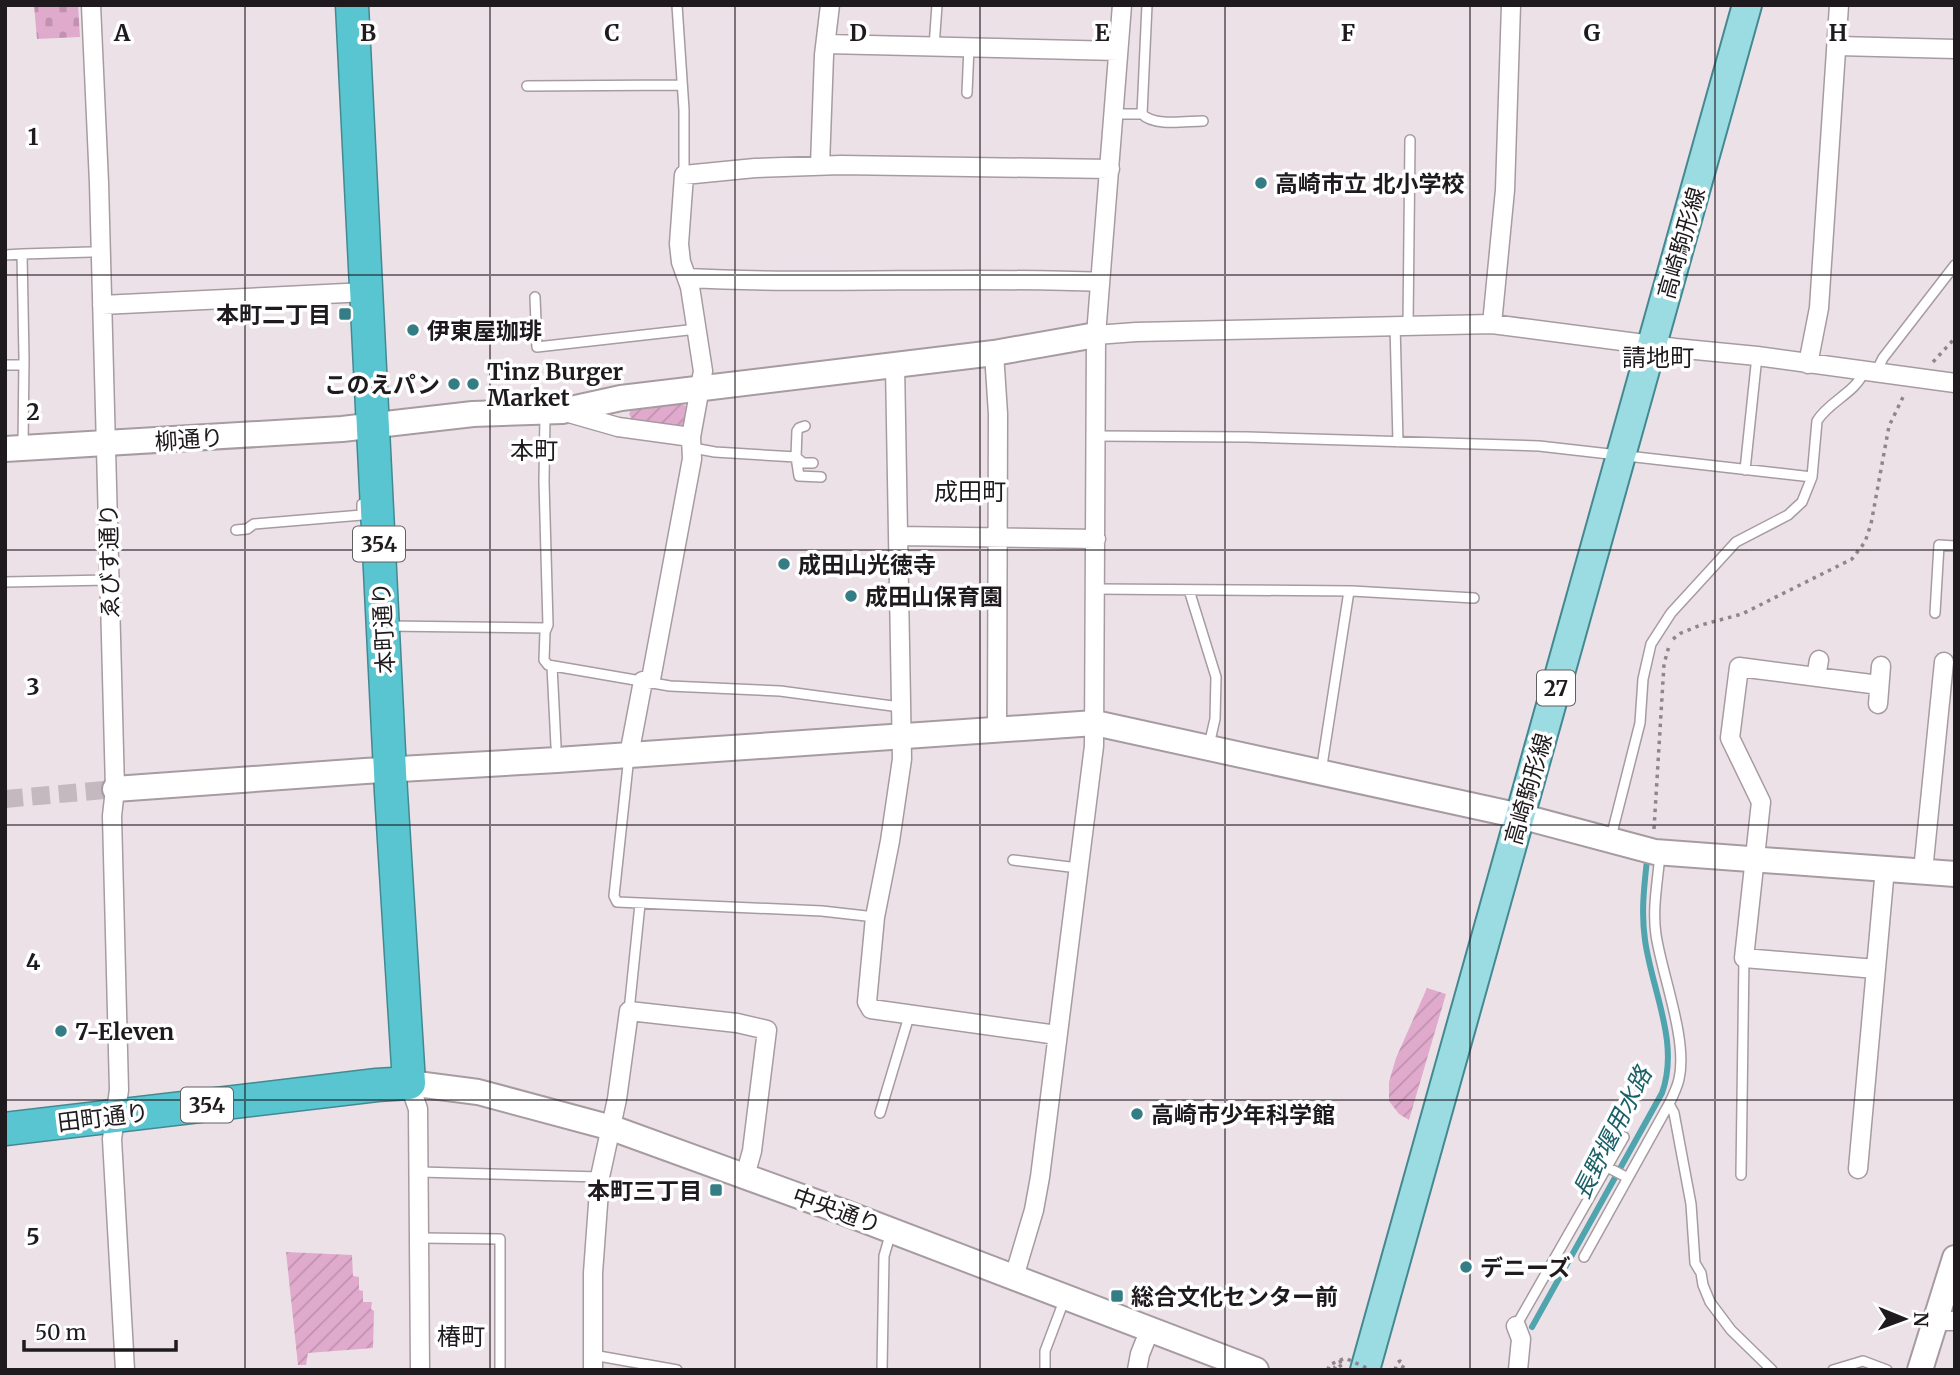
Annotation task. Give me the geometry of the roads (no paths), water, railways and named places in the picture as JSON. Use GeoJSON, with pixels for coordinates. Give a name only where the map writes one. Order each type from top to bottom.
{"type":"FeatureCollection","features":[{"type":"Feature","properties":{"kind":"highway","name":"本町通り"},"geometry":{"type":"LineString","coordinates":[[352,5],[366,292],[365,430],[383,626],[409,1083]]}},
{"type":"Feature","properties":{"kind":"highway","name":"田町通り"},"geometry":{"type":"LineString","coordinates":[[5,1129],[409,1083]]}},
{"type":"Feature","properties":{"kind":"main road","name":"高崎駒形線"},"geometry":{"type":"LineString","coordinates":[[1346,1367],[1520,816],[1747,5]]}},
{"type":"Feature","properties":{"kind":"street","name":"ゑびす通り"},"geometry":{"type":"LineString","coordinates":[[91,5],[115,789],[112,816],[119,1090],[112,1139],[125,1370]]}},
{"type":"Feature","properties":{"kind":"street"},"geometry":{"type":"LineString","coordinates":[[820,165],[830,5]]}},
{"type":"Feature","properties":{"kind":"street"},"geometry":{"type":"LineString","coordinates":[[1014,1277],[1034,1210],[1095,723],[1096,335],[1122,5]]}},
{"type":"Feature","properties":{"kind":"street"},"geometry":{"type":"LineString","coordinates":[[1492,324],[1505,190],[1511,5]]}},
{"type":"Feature","properties":{"kind":"street"},"geometry":{"type":"LineString","coordinates":[[1808,364],[1819,308],[1839,5]]}},
{"type":"Feature","properties":{"kind":"street"},"geometry":{"type":"LineString","coordinates":[[826,44],[1118,51]]}},
{"type":"Feature","properties":{"kind":"street"},"geometry":{"type":"LineString","coordinates":[[1838,46],[1955,50]]}},
{"type":"Feature","properties":{"kind":"street"},"geometry":{"type":"LineString","coordinates":[[629,755],[643,681],[651,679],[704,371],[679,244],[684,175],[820,165],[909,164],[1110,169]]}},
{"type":"Feature","properties":{"kind":"street"},"geometry":{"type":"LineString","coordinates":[[687,278],[762,281],[913,279],[1100,282]]}},
{"type":"Feature","properties":{"kind":"street"},"geometry":{"type":"LineString","coordinates":[[102,305],[366,292]]}},
{"type":"Feature","properties":{"kind":"street"},"geometry":{"type":"LineString","coordinates":[[1096,335],[1492,324],[1955,383]]}},
{"type":"Feature","properties":{"kind":"street","name":"柳通り"},"geometry":{"type":"LineString","coordinates":[[14,449],[365,430],[473,414],[554,411],[621,398],[994,354],[1096,335]]}},
{"type":"Feature","properties":{"kind":"street"},"geometry":{"type":"LineString","coordinates":[[994,354],[998,414],[997,730]]}},
{"type":"Feature","properties":{"kind":"street"},"geometry":{"type":"LineString","coordinates":[[895,365],[902,759],[875,917],[867,1002],[871,1009],[1057,1035]]}},
{"type":"Feature","properties":{"kind":"street"},"geometry":{"type":"LineString","coordinates":[[554,411],[618,428],[692,443]]}},
{"type":"Feature","properties":{"kind":"street"},"geometry":{"type":"LineString","coordinates":[[898,536],[1096,539]]}},
{"type":"Feature","properties":{"kind":"street"},"geometry":{"type":"LineString","coordinates":[[1923,871],[1944,662]]}},
{"type":"Feature","properties":{"kind":"street"},"geometry":{"type":"LineString","coordinates":[[1878,704],[1881,666]]}},
{"type":"Feature","properties":{"kind":"street"},"geometry":{"type":"LineString","coordinates":[[1876,969],[1744,958],[1761,802],[1739,738],[1739,667],[1817,668],[1880,685]]}},
{"type":"Feature","properties":{"kind":"street"},"geometry":{"type":"LineString","coordinates":[[115,789],[1095,723],[1520,816],[1610,841],[1755,859],[1955,874]]}},
{"type":"Feature","properties":{"kind":"street"},"geometry":{"type":"LineString","coordinates":[[1857,1169],[1885,868]]}},
{"type":"Feature","properties":{"kind":"street"},"geometry":{"type":"LineString","coordinates":[[593,1363],[593,1273],[600,1178],[612,1128],[629,1011],[737,1023],[767,1030],[752,1151],[745,1176]]}},
{"type":"Feature","properties":{"kind":"street"},"geometry":{"type":"LineString","coordinates":[[409,1083],[418,1104],[419,1370]]}},
{"type":"Feature","properties":{"kind":"street","name":"中央通り"},"geometry":{"type":"LineString","coordinates":[[409,1083],[478,1092],[612,1128],[892,1230],[1256,1370]]}},
{"type":"Feature","properties":{"kind":"street"},"geometry":{"type":"LineString","coordinates":[[1920,1370],[1945,1321],[1955,1258]]}},
{"type":"Feature","properties":{"kind":"street"},"geometry":{"type":"LineString","coordinates":[[1516,1326],[1521,1339],[1518,1370]]}},
{"type":"Feature","properties":{"kind":"street"},"geometry":{"type":"LineString","coordinates":[[1137,1370],[1150,1329]]}},
{"type":"Feature","properties":{"kind":"lane"},"geometry":{"type":"LineString","coordinates":[[677,5],[684,175]]}},
{"type":"Feature","properties":{"kind":"lane"},"geometry":{"type":"LineString","coordinates":[[934,47],[937,5]]}},
{"type":"Feature","properties":{"kind":"lane"},"geometry":{"type":"LineString","coordinates":[[1142,114],[1147,5]]}},
{"type":"Feature","properties":{"kind":"lane"},"geometry":{"type":"LineString","coordinates":[[967,93],[969,47]]}},
{"type":"Feature","properties":{"kind":"lane"},"geometry":{"type":"LineString","coordinates":[[527,86],[682,85]]}},
{"type":"Feature","properties":{"kind":"lane"},"geometry":{"type":"LineString","coordinates":[[1114,114],[1142,114],[1147,119],[1156,121],[1203,121]]}},
{"type":"Feature","properties":{"kind":"lane"},"geometry":{"type":"LineString","coordinates":[[1398,442],[1410,140]]}},
{"type":"Feature","properties":{"kind":"lane"},"geometry":{"type":"LineString","coordinates":[[5,256],[92,252]]}},
{"type":"Feature","properties":{"kind":"lane"},"geometry":{"type":"LineString","coordinates":[[14,449],[24,365],[22,254]]}},
{"type":"Feature","properties":{"kind":"lane"},"geometry":{"type":"LineString","coordinates":[[1610,841],[1640,723],[1643,680],[1651,644],[1671,613],[1736,542],[1788,514],[1802,502],[1812,477],[1817,421],[1821,414],[1856,386],[1883,358],[1955,265]]}},
{"type":"Feature","properties":{"kind":"lane"},"geometry":{"type":"LineString","coordinates":[[535,297],[537,347],[697,330]]}},
{"type":"Feature","properties":{"kind":"lane"},"geometry":{"type":"LineString","coordinates":[[1745,470],[1757,356]]}},
{"type":"Feature","properties":{"kind":"lane"},"geometry":{"type":"LineString","coordinates":[[5,365],[24,365]]}},
{"type":"Feature","properties":{"kind":"lane"},"geometry":{"type":"LineString","coordinates":[[554,411],[544,493],[548,584],[544,660],[552,666],[670,686],[780,691],[900,707]]}},
{"type":"Feature","properties":{"kind":"lane"},"geometry":{"type":"LineString","coordinates":[[805,426],[797,431],[796,457],[799,476],[821,477]]}},
{"type":"Feature","properties":{"kind":"lane"},"geometry":{"type":"LineString","coordinates":[[1097,436],[1539,446],[1812,477]]}},
{"type":"Feature","properties":{"kind":"lane"},"geometry":{"type":"LineString","coordinates":[[692,443],[715,452],[796,457],[803,464],[813,463]]}},
{"type":"Feature","properties":{"kind":"lane"},"geometry":{"type":"LineString","coordinates":[[236,530],[247,529],[254,524],[362,514],[362,489]]}},
{"type":"Feature","properties":{"kind":"lane"},"geometry":{"type":"LineString","coordinates":[[1935,613],[1939,545],[1955,546]]}},
{"type":"Feature","properties":{"kind":"lane"},"geometry":{"type":"LineString","coordinates":[[5,582],[109,580]]}},
{"type":"Feature","properties":{"kind":"lane"},"geometry":{"type":"LineString","coordinates":[[1096,589],[1349,591],[1474,598]]}},
{"type":"Feature","properties":{"kind":"lane"},"geometry":{"type":"LineString","coordinates":[[1189,590],[1216,677],[1215,719],[1209,747]]}},
{"type":"Feature","properties":{"kind":"lane"},"geometry":{"type":"LineString","coordinates":[[1320,773],[1349,591]]}},
{"type":"Feature","properties":{"kind":"lane"},"geometry":{"type":"LineString","coordinates":[[383,626],[546,628]]}},
{"type":"Feature","properties":{"kind":"lane"},"geometry":{"type":"LineString","coordinates":[[552,666],[556,746]]}},
{"type":"Feature","properties":{"kind":"lane"},"geometry":{"type":"LineString","coordinates":[[629,755],[614,896],[617,902],[822,911],[875,917]]}},
{"type":"Feature","properties":{"kind":"lane"},"geometry":{"type":"LineString","coordinates":[[1584,1257],[1626,1177],[1669,1104],[1680,1077],[1680,1053],[1655,933],[1657,845]]}},
{"type":"Feature","properties":{"kind":"lane"},"geometry":{"type":"LineString","coordinates":[[1013,860],[1078,868]]}},
{"type":"Feature","properties":{"kind":"lane"},"geometry":{"type":"LineString","coordinates":[[629,1011],[640,904]]}},
{"type":"Feature","properties":{"kind":"lane"},"geometry":{"type":"LineString","coordinates":[[1741,1175],[1744,958]]}},
{"type":"Feature","properties":{"kind":"lane"},"geometry":{"type":"LineString","coordinates":[[880,1113],[910,1013]]}},
{"type":"Feature","properties":{"kind":"lane"},"geometry":{"type":"LineString","coordinates":[[1669,1104],[1674,1113],[1692,1205],[1695,1263],[1701,1273],[1703,1285],[1710,1302],[1731,1330],[1772,1370]]}},
{"type":"Feature","properties":{"kind":"lane"},"geometry":{"type":"LineString","coordinates":[[1516,1326],[1610,1169],[1624,1138]]}},
{"type":"Feature","properties":{"kind":"lane"},"geometry":{"type":"LineString","coordinates":[[1610,1169],[1626,1177]]}},
{"type":"Feature","properties":{"kind":"lane"},"geometry":{"type":"LineString","coordinates":[[420,1172],[600,1178]]}},
{"type":"Feature","properties":{"kind":"lane"},"geometry":{"type":"LineString","coordinates":[[882,1370],[884,1256],[892,1230]]}},
{"type":"Feature","properties":{"kind":"lane"},"geometry":{"type":"LineString","coordinates":[[420,1238],[500,1239],[500,1370]]}},
{"type":"Feature","properties":{"kind":"lane"},"geometry":{"type":"LineString","coordinates":[[1045,1370],[1045,1351],[1066,1296]]}},
{"type":"Feature","properties":{"kind":"lane"},"geometry":{"type":"LineString","coordinates":[[1833,1370],[1863,1361],[1887,1370]]}},
{"type":"Feature","properties":{"kind":"lane"},"geometry":{"type":"LineString","coordinates":[[593,1363],[677,1370]]}},
{"type":"Feature","properties":{"kind":"waterway","name":"長野堰用水路"},"geometry":{"type":"LineString","coordinates":[[1532,1327],[1662,1093],[1667,1074],[1668,1055],[1663,1017],[1648,959],[1644,930],[1643,900],[1647,860]]}},
{"type":"Feature","properties":{"kind":"tunnel"},"geometry":{"type":"LineString","coordinates":[[5,799],[115,789]]}},
{"type":"Feature","properties":{"kind":"place","name":"高崎市立 北小学校"},"geometry":{"type":"Point","coordinates":[1261,183]}},
{"type":"Feature","properties":{"kind":"place","name":"本町二丁目"},"geometry":{"type":"Point","coordinates":[345,314]}},
{"type":"Feature","properties":{"kind":"place","name":"伊東屋珈琲"},"geometry":{"type":"Point","coordinates":[413,330]}},
{"type":"Feature","properties":{"kind":"place","name":"このえパン"},"geometry":{"type":"Point","coordinates":[454,384]}},
{"type":"Feature","properties":{"kind":"place","name":"Tinz Burger Market"},"geometry":{"type":"Point","coordinates":[473,384]}},
{"type":"Feature","properties":{"kind":"place","name":"成田山光徳寺"},"geometry":{"type":"Point","coordinates":[784,564]}},
{"type":"Feature","properties":{"kind":"place","name":"成田山保育園"},"geometry":{"type":"Point","coordinates":[851,596]}},
{"type":"Feature","properties":{"kind":"place","name":"7-Eleven"},"geometry":{"type":"Point","coordinates":[61,1031]}},
{"type":"Feature","properties":{"kind":"place","name":"高崎市少年科学館"},"geometry":{"type":"Point","coordinates":[1137,1114]}},
{"type":"Feature","properties":{"kind":"place","name":"本町三丁目"},"geometry":{"type":"Point","coordinates":[716,1190]}},
{"type":"Feature","properties":{"kind":"place","name":"デニーズ"},"geometry":{"type":"Point","coordinates":[1466,1267]}},
{"type":"Feature","properties":{"kind":"place","name":"総合文化センター前"},"geometry":{"type":"Point","coordinates":[1117,1296]}},
{"type":"Feature","properties":{"kind":"district","name":"請地町"},"geometry":{"type":"Point","coordinates":[1658,357]}},
{"type":"Feature","properties":{"kind":"district","name":"本町"},"geometry":{"type":"Point","coordinates":[534,450]}},
{"type":"Feature","properties":{"kind":"district","name":"成田町"},"geometry":{"type":"Point","coordinates":[970,491]}},
{"type":"Feature","properties":{"kind":"district","name":"椿町"},"geometry":{"type":"Point","coordinates":[461,1336]}}]}
